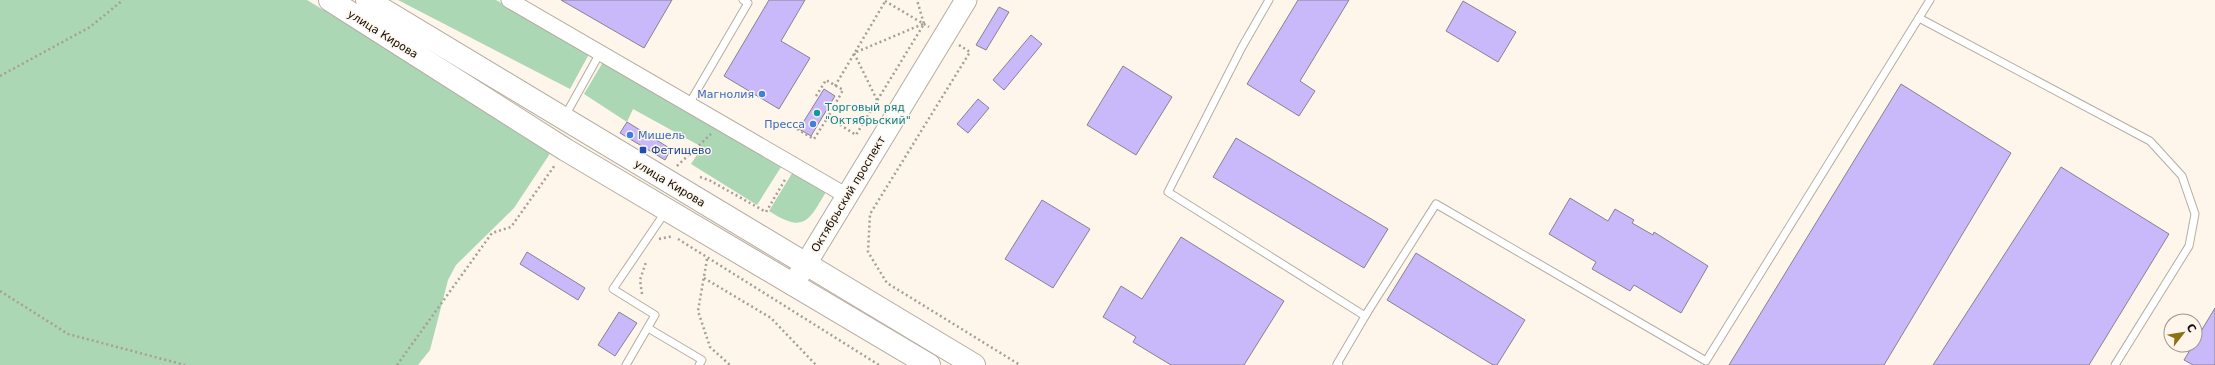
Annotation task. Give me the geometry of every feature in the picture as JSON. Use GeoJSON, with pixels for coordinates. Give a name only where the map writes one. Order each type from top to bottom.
{"type":"FeatureCollection","features":[{"type":"Feature","properties":{"kind":"main road","name":"улица Кирова"},"geometry":{"type":"LineString","coordinates":[[330,0],[566,150],[661,218],[793,285],[928,365]]}},
{"type":"Feature","properties":{"kind":"main road","name":"улица Кирова"},"geometry":{"type":"LineString","coordinates":[[368,0],[386,7],[563,118],[805,265],[974,365]]}},
{"type":"Feature","properties":{"kind":"main road","name":"Октябрьский проспект"},"geometry":{"type":"LineString","coordinates":[[793,285],[966,0]]}},
{"type":"Feature","properties":{"kind":"street"},"geometry":{"type":"LineString","coordinates":[[508,0],[847,196]]}},
{"type":"Feature","properties":{"kind":"lane"},"geometry":{"type":"LineString","coordinates":[[1270,0],[1242,47],[1168,192],[1365,316],[1436,204],[1706,361],[1930,0]]}},
{"type":"Feature","properties":{"kind":"lane"},"geometry":{"type":"LineString","coordinates":[[689,104],[747,1]]}},
{"type":"Feature","properties":{"kind":"lane"},"geometry":{"type":"LineString","coordinates":[[1920,18],[2150,141],[2182,176],[2195,214],[2189,246],[2115,365]]}},
{"type":"Feature","properties":{"kind":"lane"},"geometry":{"type":"LineString","coordinates":[[563,118],[600,53]]}},
{"type":"Feature","properties":{"kind":"lane"},"geometry":{"type":"LineString","coordinates":[[626,365],[655,315],[613,289],[661,218]]}},
{"type":"Feature","properties":{"kind":"lane"},"geometry":{"type":"LineString","coordinates":[[1337,365],[1369,309]]}},
{"type":"Feature","properties":{"kind":"lane"},"geometry":{"type":"LineString","coordinates":[[648,328],[702,360],[699,365]]}},
{"type":"Feature","properties":{"kind":"path"},"geometry":{"type":"LineString","coordinates":[[0,76],[90,27],[124,0]]}},
{"type":"Feature","properties":{"kind":"path"},"geometry":{"type":"LineString","coordinates":[[835,86],[886,0],[944,36]]}},
{"type":"Feature","properties":{"kind":"path"},"geometry":{"type":"LineString","coordinates":[[828,117],[856,135],[924,24],[917,0]]}},
{"type":"Feature","properties":{"kind":"path"},"geometry":{"type":"LineString","coordinates":[[854,53],[924,24]]}},
{"type":"Feature","properties":{"kind":"path"},"geometry":{"type":"LineString","coordinates":[[970,52],[870,214],[868,252],[887,283],[1020,365]]}},
{"type":"Feature","properties":{"kind":"path"},"geometry":{"type":"LineString","coordinates":[[854,53],[877,100]]}},
{"type":"Feature","properties":{"kind":"path"},"geometry":{"type":"LineString","coordinates":[[797,129],[814,139],[843,90],[826,80],[816,96]]}},
{"type":"Feature","properties":{"kind":"path"},"geometry":{"type":"LineString","coordinates":[[680,171],[673,169],[722,124]]}},
{"type":"Feature","properties":{"kind":"path"},"geometry":{"type":"LineString","coordinates":[[397,365],[492,233],[511,227],[566,150]]}},
{"type":"Feature","properties":{"kind":"path"},"geometry":{"type":"LineString","coordinates":[[695,176],[709,180],[766,212],[793,165]]}},
{"type":"Feature","properties":{"kind":"path"},"geometry":{"type":"LineString","coordinates":[[661,218],[672,236],[879,365]]}},
{"type":"Feature","properties":{"kind":"path"},"geometry":{"type":"LineString","coordinates":[[652,241],[672,236]]}},
{"type":"Feature","properties":{"kind":"path"},"geometry":{"type":"LineString","coordinates":[[643,308],[640,280],[648,257]]}},
{"type":"Feature","properties":{"kind":"path"},"geometry":{"type":"LineString","coordinates":[[707,259],[698,311],[710,347],[730,365]]}},
{"type":"Feature","properties":{"kind":"path"},"geometry":{"type":"LineString","coordinates":[[704,278],[771,318],[816,365]]}},
{"type":"Feature","properties":{"kind":"path"},"geometry":{"type":"LineString","coordinates":[[0,291],[68,334],[185,365]]}},
{"type":"Feature","properties":{"kind":"green space"},"geometry":{"type":"Polygon","coordinates":[[[0,0],[307,0],[553,149],[514,208],[456,265],[448,280],[430,350],[418,365],[0,365],[0,0]]]}},
{"type":"Feature","properties":{"kind":"green space"},"geometry":{"type":"Polygon","coordinates":[[[398,0],[496,0],[589,54],[570,89],[398,0]]]}},
{"type":"Feature","properties":{"kind":"green space"},"geometry":{"type":"Polygon","coordinates":[[[603,62],[783,164],[757,205],[691,164],[702,147],[633,109],[627,122],[584,94],[603,62]]]}},
{"type":"Feature","properties":{"kind":"green space"},"geometry":{"type":"Polygon","coordinates":[[[794,170],[827,190],[810,216],[804,221],[798,223],[790,222],[769,211],[794,170]]]}},
{"type":"Feature","properties":{"kind":"building"},"geometry":{"type":"Polygon","coordinates":[[[561,0],[672,0],[644,48],[561,0]]]}},
{"type":"Feature","properties":{"kind":"building"},"geometry":{"type":"Polygon","coordinates":[[[769,0],[805,0],[781,41],[810,58],[779,109],[724,76],[769,0]]]}},
{"type":"Feature","properties":{"kind":"building"},"geometry":{"type":"Polygon","coordinates":[[[1298,0],[1349,0],[1300,81],[1315,91],[1299,116],[1247,84],[1298,0]]]}},
{"type":"Feature","properties":{"kind":"building"},"geometry":{"type":"Polygon","coordinates":[[[1463,1],[1516,32],[1498,62],[1446,31],[1463,1]]]}},
{"type":"Feature","properties":{"kind":"building"},"geometry":{"type":"Polygon","coordinates":[[[999,7],[1009,12],[986,50],[976,45],[999,7]]]}},
{"type":"Feature","properties":{"kind":"building"},"geometry":{"type":"Polygon","coordinates":[[[1031,35],[1042,44],[1004,90],[993,80],[1031,35]]]}},
{"type":"Feature","properties":{"kind":"building"},"geometry":{"type":"Polygon","coordinates":[[[1123,66],[1172,97],[1136,155],[1087,125],[1123,66]]]}},
{"type":"Feature","properties":{"kind":"building"},"geometry":{"type":"Polygon","coordinates":[[[1901,84],[2011,153],[1884,365],[1729,365],[1901,84]]]}},
{"type":"Feature","properties":{"kind":"building","name":"Торговый ряд \"Октябрьский\""},"geometry":{"type":"Polygon","coordinates":[[[824,89],[835,96],[811,136],[799,129],[824,89]]]}},
{"type":"Feature","properties":{"kind":"building"},"geometry":{"type":"Polygon","coordinates":[[[978,99],[989,108],[968,133],[957,124],[978,99]]]}},
{"type":"Feature","properties":{"kind":"building"},"geometry":{"type":"Polygon","coordinates":[[[627,122],[671,149],[665,160],[620,133],[627,122]]]}},
{"type":"Feature","properties":{"kind":"building"},"geometry":{"type":"Polygon","coordinates":[[[1236,138],[1388,229],[1364,268],[1213,177],[1236,138]]]}},
{"type":"Feature","properties":{"kind":"building"},"geometry":{"type":"Polygon","coordinates":[[[2061,167],[2169,234],[2089,365],[1933,365],[2061,167]]]}},
{"type":"Feature","properties":{"kind":"building"},"geometry":{"type":"Polygon","coordinates":[[[1570,198],[1608,221],[1615,209],[1634,220],[1632,223],[1653,235],[1654,232],[1708,266],[1681,313],[1634,285],[1630,291],[1592,269],[1596,262],[1549,234],[1570,198]]]}},
{"type":"Feature","properties":{"kind":"building"},"geometry":{"type":"Polygon","coordinates":[[[1042,200],[1090,229],[1053,288],[1005,259],[1042,200]]]}},
{"type":"Feature","properties":{"kind":"building"},"geometry":{"type":"Polygon","coordinates":[[[1181,237],[1284,301],[1244,365],[1171,365],[1133,342],[1136,337],[1103,317],[1121,286],[1142,299],[1181,237]]]}},
{"type":"Feature","properties":{"kind":"building"},"geometry":{"type":"Polygon","coordinates":[[[527,252],[585,288],[578,300],[520,264],[527,252]]]}},
{"type":"Feature","properties":{"kind":"building"},"geometry":{"type":"Polygon","coordinates":[[[1416,253],[1525,320],[1497,365],[1493,365],[1387,300],[1416,253]]]}},
{"type":"Feature","properties":{"kind":"building"},"geometry":{"type":"Polygon","coordinates":[[[2215,308],[2215,365],[2193,365],[2184,360],[2188,353],[2203,353],[2203,328],[2215,308]]]}},
{"type":"Feature","properties":{"kind":"building"},"geometry":{"type":"Polygon","coordinates":[[[619,312],[637,323],[615,356],[598,345],[619,312]]]}},
{"type":"Feature","properties":{"kind":"place","name":"Магнолия"},"geometry":{"type":"Point","coordinates":[762,94]}},
{"type":"Feature","properties":{"kind":"place","name":"Торговый ряд \"Октябрьский\""},"geometry":{"type":"Point","coordinates":[817,113]}},
{"type":"Feature","properties":{"kind":"place","name":"Пресса"},"geometry":{"type":"Point","coordinates":[813,124]}},
{"type":"Feature","properties":{"kind":"place","name":"Мишель"},"geometry":{"type":"Point","coordinates":[630,135]}},
{"type":"Feature","properties":{"kind":"place","name":"Фетищево"},"geometry":{"type":"Point","coordinates":[643,150]}}]}
